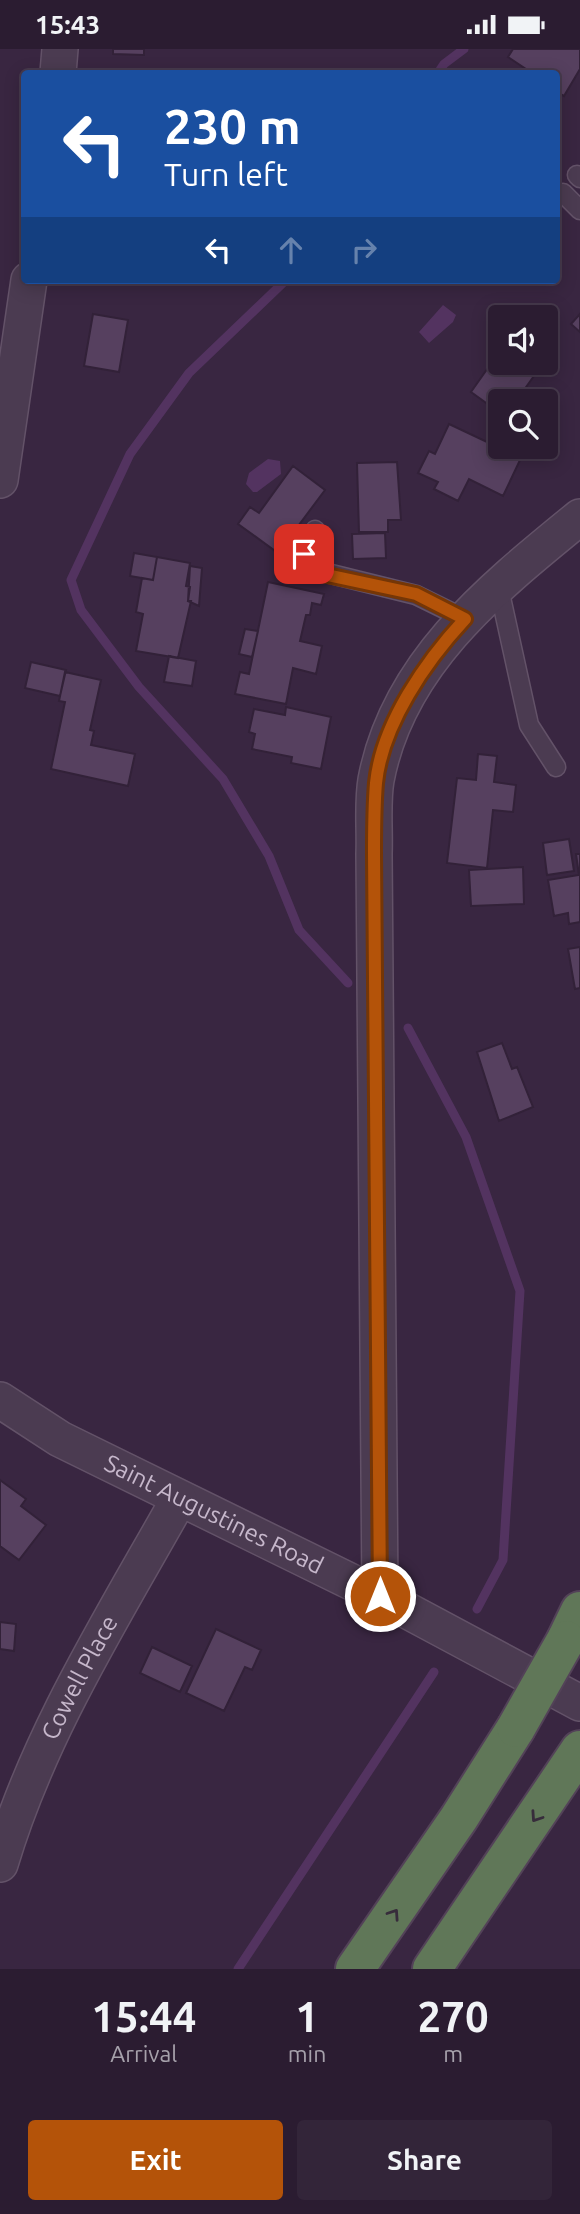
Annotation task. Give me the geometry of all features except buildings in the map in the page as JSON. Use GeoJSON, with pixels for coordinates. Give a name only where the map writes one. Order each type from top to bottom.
{"type":"FeatureCollection","features":[{"type":"Feature","properties":{"kind":"highway"},"geometry":{"type":"LineString","coordinates":[[355,1969],[459,1818],[516,1728],[573,1626]]}},
{"type":"Feature","properties":{"kind":"highway"},"geometry":{"type":"LineString","coordinates":[[432,1969],[577,1756]]}},
{"type":"Feature","properties":{"kind":"street"},"geometry":{"type":"LineString","coordinates":[[58,70],[60,49]]}},
{"type":"Feature","properties":{"kind":"street"},"geometry":{"type":"LineString","coordinates":[[0,480],[28,284]]}},
{"type":"Feature","properties":{"kind":"street"},"geometry":{"type":"LineString","coordinates":[[380,1596],[374,854],[376,781],[398,709],[440,647],[498,584],[580,517]]}},
{"type":"Feature","properties":{"kind":"street","name":"Saint Augustines Road"},"geometry":{"type":"LineString","coordinates":[[0,1400],[60,1439],[380,1596],[580,1703]]}},
{"type":"Feature","properties":{"kind":"street","name":"Cowell Place"},"geometry":{"type":"LineString","coordinates":[[0,1864],[14,1818],[59,1715],[179,1499]]}},
{"type":"Feature","properties":{"kind":"lane"},"geometry":{"type":"LineString","coordinates":[[563,193],[580,210]]}},
{"type":"Feature","properties":{"kind":"lane"},"geometry":{"type":"LineString","coordinates":[[315,530],[304,554],[307,568],[416,594],[465,619]]}},
{"type":"Feature","properties":{"kind":"lane"},"geometry":{"type":"LineString","coordinates":[[498,584],[529,725],[556,767]]}},
{"type":"Feature","properties":{"kind":"shaded area"},"geometry":{"type":"Polygon","coordinates":[[[443,305],[456,315],[453,322],[429,343],[419,332],[443,305]]]}},
{"type":"Feature","properties":{"kind":"shaded area"},"geometry":{"type":"Polygon","coordinates":[[[268,459],[280,461],[281,474],[257,492],[253,492],[246,484],[249,473],[268,459]]]}},
{"type":"Feature","properties":{"kind":"waterway"},"geometry":{"type":"LineString","coordinates":[[440,70],[464,49]]}},
{"type":"Feature","properties":{"kind":"waterway"},"geometry":{"type":"LineString","coordinates":[[282,284],[189,373],[130,454],[71,580],[81,610],[139,687],[223,779],[269,856],[299,930],[348,983]]}},
{"type":"Feature","properties":{"kind":"waterway"},"geometry":{"type":"LineString","coordinates":[[408,1028],[466,1137],[520,1291],[503,1560],[477,1609]]}},
{"type":"Feature","properties":{"kind":"waterway"},"geometry":{"type":"LineString","coordinates":[[238,1969],[434,1672]]}},
{"type":"Feature","properties":{"kind":"route"},"geometry":{"type":"LineString","coordinates":[[304,554],[307,568],[313,572],[416,594],[465,619],[440,647],[398,709],[376,781],[374,854],[380,1596]]}}]}
